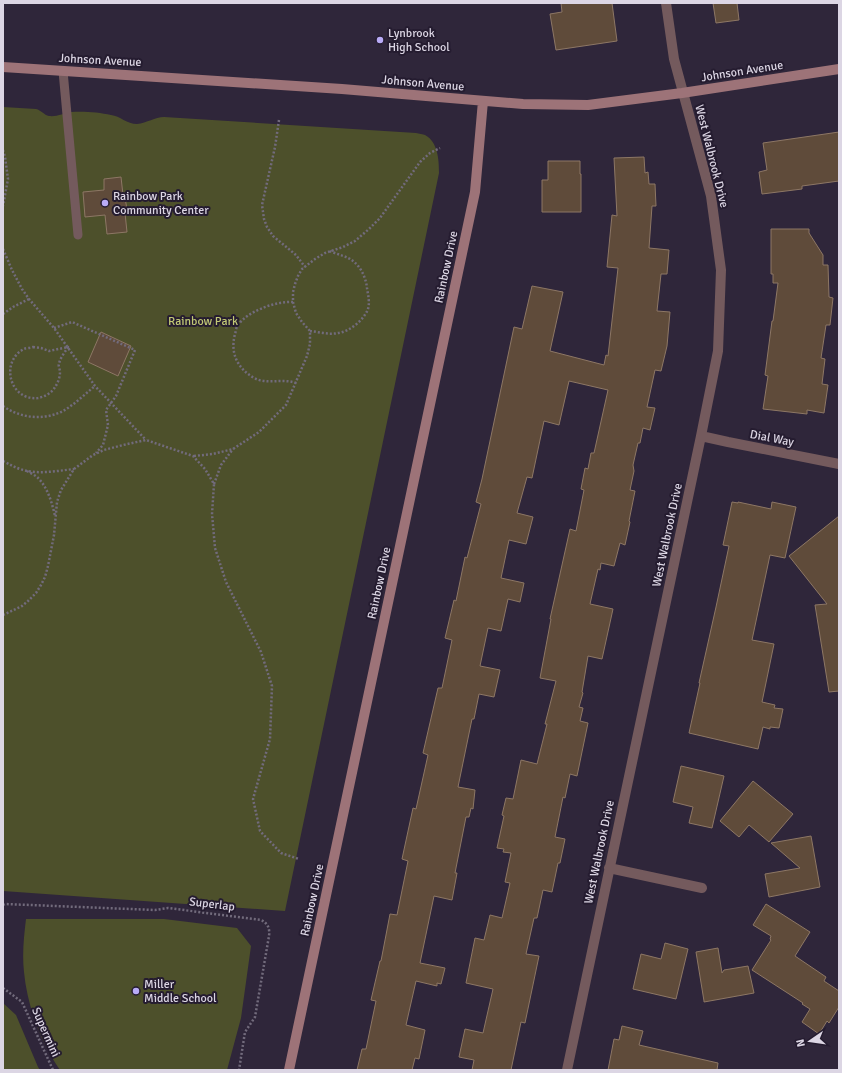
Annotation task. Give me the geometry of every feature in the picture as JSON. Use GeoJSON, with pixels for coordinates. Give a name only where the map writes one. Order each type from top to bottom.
{"type":"FeatureCollection","features":[{"type":"Feature","properties":{"kind":"street","name":"West Walbrook Drive"},"geometry":{"type":"LineString","coordinates":[[567,1070],[718,351],[721,270],[711,196],[672,52],[666,3]]}},
{"type":"Feature","properties":{"kind":"street","name":"Johnson Avenue"},"geometry":{"type":"LineString","coordinates":[[3,67],[342,89],[523,104],[588,105],[682,93],[839,69]]}},
{"type":"Feature","properties":{"kind":"street","name":"Rainbow Drive"},"geometry":{"type":"LineString","coordinates":[[289,1070],[475,192],[482,101]]}},
{"type":"Feature","properties":{"kind":"street","name":"Dial Way"},"geometry":{"type":"LineString","coordinates":[[701,436],[839,464]]}},
{"type":"Feature","properties":{"kind":"street"},"geometry":{"type":"LineString","coordinates":[[609,868],[702,888]]}},
{"type":"Feature","properties":{"kind":"lane"},"geometry":{"type":"LineString","coordinates":[[64,71],[78,235]]}},
{"type":"Feature","properties":{"kind":"path"},"geometry":{"type":"LineString","coordinates":[[279,120],[275,147],[262,205],[264,219],[267,228],[273,236],[296,255],[306,266]]}},
{"type":"Feature","properties":{"kind":"path"},"geometry":{"type":"LineString","coordinates":[[330,251],[353,261],[361,269],[366,280],[369,298],[368,310],[360,320],[352,329],[338,334],[310,331],[302,322],[296,313],[293,302],[293,292],[298,276],[306,266],[320,256],[330,251],[355,241],[369,229],[380,218],[420,162],[430,153],[440,148]]}},
{"type":"Feature","properties":{"kind":"path"},"geometry":{"type":"LineString","coordinates":[[3,150],[8,179],[3,206]]}},
{"type":"Feature","properties":{"kind":"path"},"geometry":{"type":"LineString","coordinates":[[3,250],[22,289],[54,328],[95,386],[146,440],[194,456],[213,454],[233,449],[259,432],[286,405],[307,356],[310,344],[310,331]]}},
{"type":"Feature","properties":{"kind":"path"},"geometry":{"type":"LineString","coordinates":[[3,314],[29,299]]}},
{"type":"Feature","properties":{"kind":"path"},"geometry":{"type":"LineString","coordinates":[[293,302],[284,302],[266,306],[248,316],[238,326],[233,342],[238,364],[255,378],[265,382],[280,381],[296,383]]}},
{"type":"Feature","properties":{"kind":"path"},"geometry":{"type":"LineString","coordinates":[[54,328],[72,322],[135,350],[116,396],[106,410],[108,425],[103,445],[96,454]]}},
{"type":"Feature","properties":{"kind":"path"},"geometry":{"type":"LineString","coordinates":[[33,347],[49,351],[68,347],[58,364],[60,373],[58,381],[55,388],[48,394],[41,398],[31,399],[17,392],[12,386],[8,369],[11,360],[24,349],[33,347]]}},
{"type":"Feature","properties":{"kind":"path"},"geometry":{"type":"LineString","coordinates":[[3,406],[28,417],[48,415],[64,410],[95,386]]}},
{"type":"Feature","properties":{"kind":"path"},"geometry":{"type":"LineString","coordinates":[[3,615],[22,606],[28,601],[36,593],[45,577],[54,535],[57,502],[60,490],[74,469],[104,450],[146,440]]}},
{"type":"Feature","properties":{"kind":"path"},"geometry":{"type":"LineString","coordinates":[[233,449],[221,465],[214,484],[212,514],[215,548],[226,582],[261,652],[272,686],[270,739],[253,799],[260,831],[281,853],[299,859]]}},
{"type":"Feature","properties":{"kind":"path"},"geometry":{"type":"LineString","coordinates":[[194,456],[205,469],[214,484]]}},
{"type":"Feature","properties":{"kind":"path"},"geometry":{"type":"LineString","coordinates":[[3,461],[26,471],[46,472],[74,469]]}},
{"type":"Feature","properties":{"kind":"path"},"geometry":{"type":"LineString","coordinates":[[26,471],[38,478],[45,488],[51,500],[55,518]]}},
{"type":"Feature","properties":{"kind":"path","name":"Superlap"},"geometry":{"type":"LineString","coordinates":[[3,905],[155,910],[168,908],[265,921],[270,930],[255,1017],[252,1023],[247,1027],[239,1070]]}},
{"type":"Feature","properties":{"kind":"path","name":"Supermini"},"geometry":{"type":"LineString","coordinates":[[3,988],[22,1002],[53,1070]]}},
{"type":"Feature","properties":{"kind":"green space","name":"Rainbow Park"},"geometry":{"type":"Polygon","coordinates":[[[3,107],[36,109],[49,116],[55,116],[68,112],[101,113],[114,116],[133,124],[164,117],[416,133],[425,135],[429,138],[433,142],[437,152],[439,173],[285,911],[3,891],[3,107]]]}},
{"type":"Feature","properties":{"kind":"green space","name":"Miller Middle School"},"geometry":{"type":"Polygon","coordinates":[[[26,919],[164,919],[237,928],[251,946],[241,1018],[227,1070],[60,1070],[41,1036],[28,997],[23,959],[26,919]]]}},
{"type":"Feature","properties":{"kind":"green space"},"geometry":{"type":"Polygon","coordinates":[[[3,1003],[16,1015],[40,1070],[3,1070],[3,1003]]]}},
{"type":"Feature","properties":{"kind":"building"},"geometry":{"type":"Polygon","coordinates":[[[561,3],[612,3],[617,41],[556,50],[550,14],[562,12],[561,3]]]}},
{"type":"Feature","properties":{"kind":"building"},"geometry":{"type":"Polygon","coordinates":[[[713,3],[737,3],[739,20],[716,23],[713,3]]]}},
{"type":"Feature","properties":{"kind":"building"},"geometry":{"type":"Polygon","coordinates":[[[839,132],[839,181],[802,186],[802,189],[762,194],[759,172],[767,170],[763,143],[839,132]]]}},
{"type":"Feature","properties":{"kind":"building"},"geometry":{"type":"Polygon","coordinates":[[[644,157],[645,173],[648,172],[649,184],[655,184],[656,206],[652,206],[649,248],[669,250],[667,274],[661,274],[657,311],[670,312],[667,346],[661,371],[655,370],[647,407],[655,408],[650,430],[643,428],[633,465],[634,471],[630,490],[635,491],[625,545],[620,543],[614,566],[601,563],[600,570],[598,569],[590,604],[613,609],[602,659],[588,656],[583,693],[579,707],[583,708],[580,721],[588,723],[577,776],[570,774],[565,798],[563,797],[555,837],[565,839],[560,863],[558,863],[552,892],[543,890],[537,918],[534,918],[526,954],[539,956],[525,1023],[521,1022],[511,1070],[472,1070],[474,1060],[459,1057],[465,1029],[483,1033],[493,989],[466,983],[475,938],[484,940],[490,915],[502,918],[510,883],[505,882],[511,853],[503,852],[504,849],[497,848],[504,816],[502,815],[506,798],[513,799],[521,760],[537,764],[547,724],[545,724],[556,681],[540,678],[550,619],[570,529],[576,531],[584,490],[581,489],[585,468],[588,469],[591,453],[594,453],[608,390],[569,381],[559,425],[544,421],[532,478],[527,477],[517,513],[533,517],[526,544],[509,540],[501,578],[524,583],[520,602],[508,599],[501,631],[488,628],[480,666],[500,670],[494,697],[479,694],[474,719],[472,719],[458,787],[475,790],[473,809],[471,808],[469,817],[466,817],[455,873],[457,873],[452,900],[434,896],[420,963],[445,968],[441,984],[437,983],[437,986],[416,981],[406,1025],[425,1030],[419,1059],[415,1058],[412,1070],[357,1070],[362,1049],[366,1049],[376,1001],[371,1000],[381,961],[390,914],[397,915],[408,861],[402,859],[413,808],[416,809],[428,755],[423,753],[438,688],[442,688],[452,640],[445,638],[454,600],[456,601],[465,557],[467,558],[481,504],[476,502],[514,327],[522,329],[532,286],[563,292],[550,351],[604,365],[606,355],[608,356],[618,268],[607,267],[612,215],[617,216],[614,158],[644,157]]]}},
{"type":"Feature","properties":{"kind":"building"},"geometry":{"type":"Polygon","coordinates":[[[548,161],[580,161],[581,212],[542,212],[542,180],[548,180],[548,161]]]}},
{"type":"Feature","properties":{"kind":"building","name":"Rainbow Park Community Center"},"geometry":{"type":"Polygon","coordinates":[[[121,177],[123,195],[127,209],[125,213],[127,232],[107,234],[105,215],[85,217],[83,192],[104,190],[104,179],[121,177]]]}},
{"type":"Feature","properties":{"kind":"building"},"geometry":{"type":"Polygon","coordinates":[[[771,229],[809,229],[809,233],[823,255],[823,265],[828,265],[829,297],[833,298],[830,325],[826,325],[821,358],[825,359],[822,384],[828,385],[824,413],[807,410],[807,414],[763,409],[768,376],[765,375],[778,283],[773,283],[773,274],[771,274],[771,229]]]}},
{"type":"Feature","properties":{"kind":"building"},"geometry":{"type":"Polygon","coordinates":[[[101,332],[131,346],[118,376],[88,362],[101,332]]]}},
{"type":"Feature","properties":{"kind":"building"},"geometry":{"type":"Polygon","coordinates":[[[732,502],[771,509],[772,502],[796,507],[785,558],[770,555],[752,640],[774,644],[762,702],[775,705],[774,708],[783,709],[779,728],[770,727],[770,729],[763,727],[758,749],[689,733],[729,546],[723,545],[732,502]]]}},
{"type":"Feature","properties":{"kind":"building"},"geometry":{"type":"Polygon","coordinates":[[[839,516],[839,691],[829,692],[815,605],[827,604],[789,556],[839,516]]]}},
{"type":"Feature","properties":{"kind":"building"},"geometry":{"type":"Polygon","coordinates":[[[681,766],[724,776],[712,828],[689,823],[693,807],[673,802],[681,766]]]}},
{"type":"Feature","properties":{"kind":"building"},"geometry":{"type":"Polygon","coordinates":[[[753,781],[793,814],[769,842],[749,825],[739,837],[720,821],[753,781]]]}},
{"type":"Feature","properties":{"kind":"building"},"geometry":{"type":"Polygon","coordinates":[[[811,836],[820,887],[769,897],[765,874],[800,868],[771,843],[811,836]]]}},
{"type":"Feature","properties":{"kind":"building"},"geometry":{"type":"Polygon","coordinates":[[[766,904],[810,932],[795,956],[826,977],[824,981],[839,991],[839,1007],[829,1023],[827,1021],[819,1034],[802,1022],[810,1009],[752,970],[771,940],[771,936],[753,925],[766,904]]]}},
{"type":"Feature","properties":{"kind":"building"},"geometry":{"type":"Polygon","coordinates":[[[665,943],[688,949],[676,999],[633,989],[641,954],[661,959],[665,943]]]}},
{"type":"Feature","properties":{"kind":"building"},"geometry":{"type":"Polygon","coordinates":[[[718,948],[722,973],[724,970],[748,966],[754,993],[704,1002],[696,952],[718,948]]]}},
{"type":"Feature","properties":{"kind":"building"},"geometry":{"type":"Polygon","coordinates":[[[622,1026],[643,1031],[639,1045],[718,1063],[717,1070],[608,1070],[614,1039],[619,1040],[622,1026]]]}},
{"type":"Feature","properties":{"kind":"place","name":"Lynbrook High School"},"geometry":{"type":"Point","coordinates":[380,40]}},
{"type":"Feature","properties":{"kind":"place","name":"Rainbow Park Community Center"},"geometry":{"type":"Point","coordinates":[105,203]}},
{"type":"Feature","properties":{"kind":"place","name":"Miller Middle School"},"geometry":{"type":"Point","coordinates":[136,991]}}]}
